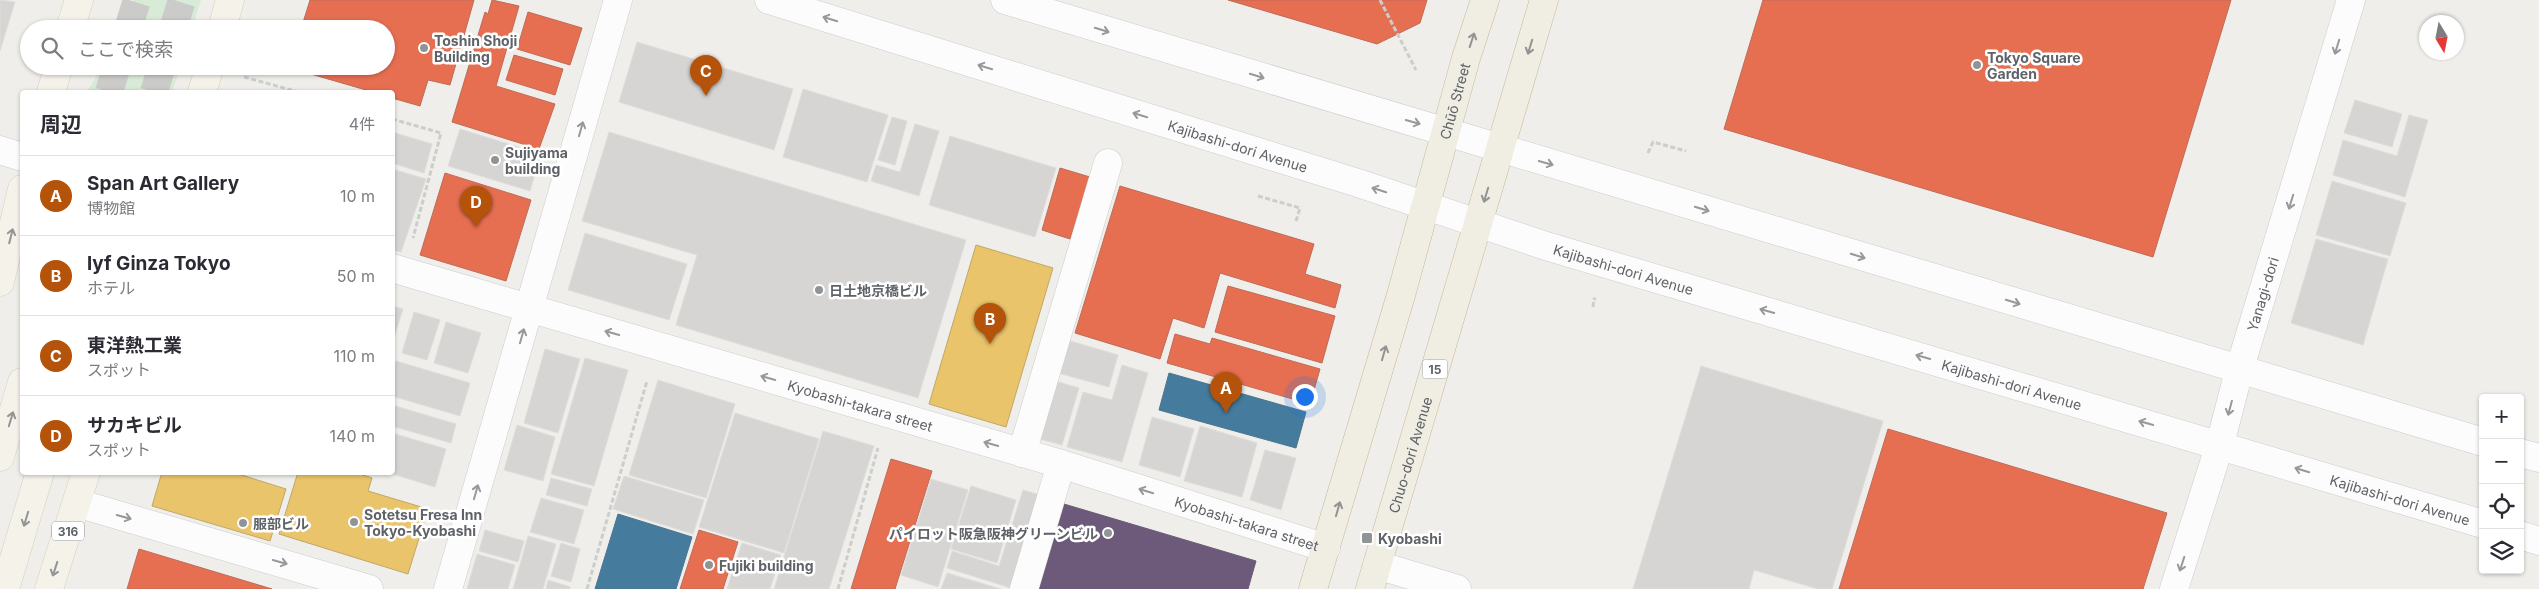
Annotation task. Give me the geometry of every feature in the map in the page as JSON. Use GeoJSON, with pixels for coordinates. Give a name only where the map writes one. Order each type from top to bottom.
{"type":"FeatureCollection","features":[{"type":"Feature","properties":{"kind":"highway","name":"Chūō Street"},"geometry":{"type":"LineString","coordinates":[[1425,205],[1485,0]]}},
{"type":"Feature","properties":{"kind":"highway","name":"15"},"geometry":{"type":"LineString","coordinates":[[1500,149],[1544,0]]}},
{"type":"Feature","properties":{"kind":"highway","name":"Chuo-dori Avenue"},"geometry":{"type":"LineString","coordinates":[[1374,577],[1500,149]]}},
{"type":"Feature","properties":{"kind":"highway"},"geometry":{"type":"LineString","coordinates":[[1313,589],[1401,295],[1425,205]]}},
{"type":"Feature","properties":{"kind":"main road"},"geometry":{"type":"LineString","coordinates":[[73,20],[79,0]]}},
{"type":"Feature","properties":{"kind":"main road"},"geometry":{"type":"LineString","coordinates":[[224,20],[230,0]]}},
{"type":"Feature","properties":{"kind":"main road"},"geometry":{"type":"LineString","coordinates":[[52,90],[56,75]]}},
{"type":"Feature","properties":{"kind":"main road"},"geometry":{"type":"LineString","coordinates":[[0,282],[20,198]]}},
{"type":"Feature","properties":{"kind":"main road"},"geometry":{"type":"LineString","coordinates":[[0,457],[20,389]]}},
{"type":"Feature","properties":{"kind":"main road"},"geometry":{"type":"LineString","coordinates":[[5,589],[39,475]]}},
{"type":"Feature","properties":{"kind":"main road","name":"316"},"geometry":{"type":"LineString","coordinates":[[49,589],[85,475]]}},
{"type":"Feature","properties":{"kind":"street"},"geometry":{"type":"LineString","coordinates":[[448,589],[618,0]]}},
{"type":"Feature","properties":{"kind":"street","name":"Kajibashi-dori Avenue"},"geometry":{"type":"LineString","coordinates":[[769,0],[1425,205],[1563,251],[2220,444],[2479,523]]}},
{"type":"Feature","properties":{"kind":"street"},"geometry":{"type":"LineString","coordinates":[[1005,0],[1068,9],[1500,149],[2479,441]]}},
{"type":"Feature","properties":{"kind":"street","name":"Yanagi-dori"},"geometry":{"type":"LineString","coordinates":[[2174,589],[2220,444],[2351,0]]}},
{"type":"Feature","properties":{"kind":"street"},"geometry":{"type":"LineString","coordinates":[[0,150],[20,156]]}},
{"type":"Feature","properties":{"kind":"street"},"geometry":{"type":"LineString","coordinates":[[1022,453],[1108,164]]}},
{"type":"Feature","properties":{"kind":"street","name":"Kyobashi-takara street"},"geometry":{"type":"LineString","coordinates":[[398,270],[1061,464],[1326,548]]}},
{"type":"Feature","properties":{"kind":"street"},"geometry":{"type":"LineString","coordinates":[[2524,454],[2539,458]]}},
{"type":"Feature","properties":{"kind":"street"},"geometry":{"type":"LineString","coordinates":[[1024,589],[1061,464]]}},
{"type":"Feature","properties":{"kind":"street"},"geometry":{"type":"LineString","coordinates":[[77,503],[370,589]]}},
{"type":"Feature","properties":{"kind":"street"},"geometry":{"type":"LineString","coordinates":[[2524,536],[2539,541]]}},
{"type":"Feature","properties":{"kind":"street"},"geometry":{"type":"LineString","coordinates":[[1374,577],[1457,589]]}},
{"type":"Feature","properties":{"kind":"path"},"geometry":{"type":"LineString","coordinates":[[1380,0],[1416,70]]}},
{"type":"Feature","properties":{"kind":"path"},"geometry":{"type":"LineString","coordinates":[[208,75],[288,90]]}},
{"type":"Feature","properties":{"kind":"path"},"geometry":{"type":"LineString","coordinates":[[395,120],[441,133],[398,270]]}},
{"type":"Feature","properties":{"kind":"path"},"geometry":{"type":"LineString","coordinates":[[1648,153],[1653,142],[1686,151]]}},
{"type":"Feature","properties":{"kind":"path"},"geometry":{"type":"LineString","coordinates":[[1258,196],[1300,208],[1296,221]]}},
{"type":"Feature","properties":{"kind":"path"},"geometry":{"type":"LineString","coordinates":[[588,589],[657,346]]}},
{"type":"Feature","properties":{"kind":"path"},"geometry":{"type":"LineString","coordinates":[[838,589],[888,414]]}},
{"type":"Feature","properties":{"kind":"green space"},"geometry":{"type":"Polygon","coordinates":[[[133,0],[201,0],[195,20],[126,20],[133,0]]]}},
{"type":"Feature","properties":{"kind":"green space"},"geometry":{"type":"Polygon","coordinates":[[[97,75],[178,75],[173,90],[88,90],[97,75]]]}},
{"type":"Feature","properties":{"kind":"building: 住宅"},"geometry":{"type":"Polygon","coordinates":[[[976,245],[1053,268],[1006,427],[929,404],[976,245]]]}},
{"type":"Feature","properties":{"kind":"building: 住宅","name":"服部ビル"},"geometry":{"type":"Polygon","coordinates":[[[161,475],[242,475],[286,489],[270,541],[152,506],[161,475]]]}},
{"type":"Feature","properties":{"kind":"building: 住宅","name":"Sotetsu Fresa Inn Tokyo-Kyobashi"},"geometry":{"type":"Polygon","coordinates":[[[297,475],[363,475],[372,478],[368,491],[428,509],[408,574],[279,534],[297,475]]]}},
{"type":"Feature","properties":{"kind":"building: 商業","name":"Toshin Shoji Building"},"geometry":{"type":"Polygon","coordinates":[[[310,0],[474,0],[450,85],[428,80],[420,106],[395,99],[395,90],[366,90],[314,75],[395,75],[395,20],[304,20],[310,0]]]}},
{"type":"Feature","properties":{"kind":"building: 商業"},"geometry":{"type":"Polygon","coordinates":[[[492,0],[519,6],[496,86],[555,104],[539,149],[452,122],[485,12],[488,14],[492,0]]]}},
{"type":"Feature","properties":{"kind":"building: 商業"},"geometry":{"type":"Polygon","coordinates":[[[1228,0],[1427,0],[1420,23],[1377,44],[1228,0]]]}},
{"type":"Feature","properties":{"kind":"building: 商業","name":"Tokyo Square Garden"},"geometry":{"type":"Polygon","coordinates":[[[1763,0],[2231,0],[2153,257],[1724,129],[1763,0]]]}},
{"type":"Feature","properties":{"kind":"building: 商業"},"geometry":{"type":"Polygon","coordinates":[[[528,12],[582,28],[570,65],[517,49],[528,12]]]}},
{"type":"Feature","properties":{"kind":"building: 商業"},"geometry":{"type":"Polygon","coordinates":[[[514,55],[563,69],[555,95],[506,80],[514,55]]]}},
{"type":"Feature","properties":{"kind":"building: 商業"},"geometry":{"type":"Polygon","coordinates":[[[1060,168],[1090,177],[1070,239],[1042,230],[1060,168]]]}},
{"type":"Feature","properties":{"kind":"building: 商業"},"geometry":{"type":"Polygon","coordinates":[[[445,173],[531,200],[506,281],[420,255],[445,173]]]}},
{"type":"Feature","properties":{"kind":"building: 商業"},"geometry":{"type":"Polygon","coordinates":[[[1120,186],[1314,244],[1305,274],[1341,285],[1335,308],[1220,273],[1204,328],[1173,318],[1160,359],[1075,333],[1120,186]]]}},
{"type":"Feature","properties":{"kind":"building: 商業"},"geometry":{"type":"Polygon","coordinates":[[[1228,286],[1335,316],[1322,363],[1215,332],[1228,286]]]}},
{"type":"Feature","properties":{"kind":"building: 商業"},"geometry":{"type":"Polygon","coordinates":[[[1175,334],[1210,344],[1212,338],[1320,369],[1310,404],[1167,363],[1175,334]]]}},
{"type":"Feature","properties":{"kind":"building: 商業"},"geometry":{"type":"Polygon","coordinates":[[[1888,429],[2167,513],[2143,589],[1839,589],[1888,429]]]}},
{"type":"Feature","properties":{"kind":"building: 商業"},"geometry":{"type":"Polygon","coordinates":[[[891,459],[932,471],[895,589],[851,589],[891,459]]]}},
{"type":"Feature","properties":{"kind":"building: 商業","name":"Fujiki building"},"geometry":{"type":"Polygon","coordinates":[[[699,530],[738,542],[723,589],[680,589],[699,530]]]}},
{"type":"Feature","properties":{"kind":"building: 商業"},"geometry":{"type":"Polygon","coordinates":[[[139,549],[272,589],[127,589],[139,549]]]}},
{"type":"Feature","properties":{"kind":"building: 業務","name":"パイロット阪急阪神グリーンビル"},"geometry":{"type":"Polygon","coordinates":[[[1064,504],[1256,561],[1248,589],[1038,589],[1064,504]]]}},
{"type":"Feature","properties":{"kind":"building: 公共"},"geometry":{"type":"Polygon","coordinates":[[[1169,373],[1306,412],[1296,448],[1159,410],[1169,373]]]}},
{"type":"Feature","properties":{"kind":"building: 公共"},"geometry":{"type":"Polygon","coordinates":[[[618,514],[692,537],[676,589],[595,589],[618,514]]]}},
{"type":"Feature","properties":{"kind":"building: その他"},"geometry":{"type":"Polygon","coordinates":[[[0,0],[15,2],[0,51],[0,0]]]}},
{"type":"Feature","properties":{"kind":"building: その他"},"geometry":{"type":"Polygon","coordinates":[[[637,42],[793,89],[774,150],[619,102],[637,42]]]}},
{"type":"Feature","properties":{"kind":"building: その他"},"geometry":{"type":"Polygon","coordinates":[[[803,89],[888,115],[867,182],[783,157],[803,89]]]}},
{"type":"Feature","properties":{"kind":"building: その他"},"geometry":{"type":"Polygon","coordinates":[[[2355,100],[2402,114],[2392,147],[2344,133],[2355,100]]]}},
{"type":"Feature","properties":{"kind":"building: その他"},"geometry":{"type":"Polygon","coordinates":[[[2409,115],[2428,120],[2405,197],[2333,175],[2343,140],[2397,156],[2409,115]]]}},
{"type":"Feature","properties":{"kind":"building: その他"},"geometry":{"type":"Polygon","coordinates":[[[892,117],[907,121],[895,165],[878,160],[892,117]]]}},
{"type":"Feature","properties":{"kind":"building: その他"},"geometry":{"type":"Polygon","coordinates":[[[915,124],[939,131],[919,196],[871,181],[876,165],[900,172],[915,124]]]}},
{"type":"Feature","properties":{"kind":"building: その他","name":"Sujiyama building"},"geometry":{"type":"Polygon","coordinates":[[[460,129],[541,154],[530,191],[448,166],[460,129]]]}},
{"type":"Feature","properties":{"kind":"building: その他","name":"日土地京橋ビル"},"geometry":{"type":"Polygon","coordinates":[[[609,132],[966,240],[918,398],[676,325],[697,255],[582,221],[609,132]]]}},
{"type":"Feature","properties":{"kind":"building: その他"},"geometry":{"type":"Polygon","coordinates":[[[395,133],[432,144],[424,173],[395,164],[395,133]]]}},
{"type":"Feature","properties":{"kind":"building: その他"},"geometry":{"type":"Polygon","coordinates":[[[950,136],[1056,168],[1035,237],[929,205],[950,136]]]}},
{"type":"Feature","properties":{"kind":"building: その他"},"geometry":{"type":"Polygon","coordinates":[[[395,170],[426,179],[401,252],[395,251],[395,170]]]}},
{"type":"Feature","properties":{"kind":"building: その他"},"geometry":{"type":"Polygon","coordinates":[[[2332,181],[2406,203],[2390,256],[2316,235],[2332,181]]]}},
{"type":"Feature","properties":{"kind":"building: その他"},"geometry":{"type":"Polygon","coordinates":[[[585,233],[687,264],[669,320],[568,290],[585,233]]]}},
{"type":"Feature","properties":{"kind":"building: その他"},"geometry":{"type":"Polygon","coordinates":[[[2316,239],[2388,259],[2363,345],[2291,323],[2316,239]]]}},
{"type":"Feature","properties":{"kind":"building: その他"},"geometry":{"type":"Polygon","coordinates":[[[395,307],[403,309],[395,334],[395,307]]]}},
{"type":"Feature","properties":{"kind":"building: その他"},"geometry":{"type":"Polygon","coordinates":[[[414,312],[440,320],[427,360],[402,353],[414,312]]]}},
{"type":"Feature","properties":{"kind":"building: その他"},"geometry":{"type":"Polygon","coordinates":[[[446,322],[481,333],[468,373],[434,363],[446,322]]]}},
{"type":"Feature","properties":{"kind":"building: その他"},"geometry":{"type":"Polygon","coordinates":[[[1067,340],[1118,355],[1109,387],[1058,373],[1067,340]]]}},
{"type":"Feature","properties":{"kind":"building: その他"},"geometry":{"type":"Polygon","coordinates":[[[545,349],[580,359],[558,433],[524,423],[545,349]]]}},
{"type":"Feature","properties":{"kind":"building: その他"},"geometry":{"type":"Polygon","coordinates":[[[585,358],[628,370],[594,486],[551,474],[585,358]]]}},
{"type":"Feature","properties":{"kind":"building: その他"},"geometry":{"type":"Polygon","coordinates":[[[396,361],[470,383],[460,416],[395,397],[396,361]]]}},
{"type":"Feature","properties":{"kind":"building: その他"},"geometry":{"type":"Polygon","coordinates":[[[1122,365],[1148,373],[1122,462],[1067,447],[1083,392],[1112,400],[1122,365]]]}},
{"type":"Feature","properties":{"kind":"building: その他"},"geometry":{"type":"Polygon","coordinates":[[[1701,366],[1883,421],[1832,589],[1818,589],[1754,570],[1749,589],[1633,589],[1701,366]]]}},
{"type":"Feature","properties":{"kind":"building: その他"},"geometry":{"type":"Polygon","coordinates":[[[658,380],[735,404],[706,498],[629,475],[658,380]]]}},
{"type":"Feature","properties":{"kind":"building: その他"},"geometry":{"type":"Polygon","coordinates":[[[1052,380],[1079,388],[1062,445],[1036,438],[1052,380]]]}},
{"type":"Feature","properties":{"kind":"building: その他"},"geometry":{"type":"Polygon","coordinates":[[[395,406],[456,424],[451,443],[395,427],[395,406]]]}},
{"type":"Feature","properties":{"kind":"building: その他"},"geometry":{"type":"Polygon","coordinates":[[[735,413],[819,439],[784,553],[699,527],[735,413]]]}},
{"type":"Feature","properties":{"kind":"building: その他"},"geometry":{"type":"Polygon","coordinates":[[[1152,417],[1194,429],[1180,477],[1139,465],[1152,417]]]}},
{"type":"Feature","properties":{"kind":"building: その他"},"geometry":{"type":"Polygon","coordinates":[[[517,425],[555,437],[543,481],[504,470],[517,425]]]}},
{"type":"Feature","properties":{"kind":"building: その他"},"geometry":{"type":"Polygon","coordinates":[[[1200,426],[1257,443],[1242,497],[1184,481],[1200,426]]]}},
{"type":"Feature","properties":{"kind":"building: その他"},"geometry":{"type":"Polygon","coordinates":[[[823,431],[874,446],[829,589],[774,589],[823,431]]]}},
{"type":"Feature","properties":{"kind":"building: その他"},"geometry":{"type":"Polygon","coordinates":[[[395,434],[446,449],[435,487],[395,475],[395,434]]]}},
{"type":"Feature","properties":{"kind":"building: その他"},"geometry":{"type":"Polygon","coordinates":[[[1265,450],[1296,458],[1281,510],[1250,500],[1265,450]]]}},
{"type":"Feature","properties":{"kind":"building: その他"},"geometry":{"type":"Polygon","coordinates":[[[624,476],[704,500],[693,534],[613,509],[624,476]]]}},
{"type":"Feature","properties":{"kind":"building: その他"},"geometry":{"type":"Polygon","coordinates":[[[551,478],[592,489],[587,506],[546,495],[551,478]]]}},
{"type":"Feature","properties":{"kind":"building: その他"},"geometry":{"type":"Polygon","coordinates":[[[931,479],[968,490],[938,587],[901,575],[931,479]]]}},
{"type":"Feature","properties":{"kind":"building: その他"},"geometry":{"type":"Polygon","coordinates":[[[971,486],[1016,500],[997,563],[951,549],[971,486]]]}},
{"type":"Feature","properties":{"kind":"building: その他"},"geometry":{"type":"Polygon","coordinates":[[[1023,490],[1043,496],[1014,589],[947,568],[952,551],[999,566],[1023,490]]]}},
{"type":"Feature","properties":{"kind":"building: その他"},"geometry":{"type":"Polygon","coordinates":[[[541,498],[584,510],[574,544],[530,532],[541,498]]]}},
{"type":"Feature","properties":{"kind":"building: その他"},"geometry":{"type":"Polygon","coordinates":[[[485,530],[524,541],[518,562],[479,551],[485,530]]]}},
{"type":"Feature","properties":{"kind":"building: その他"},"geometry":{"type":"Polygon","coordinates":[[[528,536],[556,544],[543,589],[513,589],[528,536]]]}},
{"type":"Feature","properties":{"kind":"building: その他"},"geometry":{"type":"Polygon","coordinates":[[[561,543],[580,549],[571,582],[551,576],[561,543]]]}},
{"type":"Feature","properties":{"kind":"building: その他"},"geometry":{"type":"Polygon","coordinates":[[[742,543],[781,555],[770,589],[727,589],[742,543]]]}},
{"type":"Feature","properties":{"kind":"building: その他"},"geometry":{"type":"Polygon","coordinates":[[[477,554],[515,565],[508,589],[467,589],[477,554]]]}},
{"type":"Feature","properties":{"kind":"building: その他"},"geometry":{"type":"Polygon","coordinates":[[[947,573],[1001,589],[941,589],[947,573]]]}},
{"type":"Feature","properties":{"kind":"building: その他"},"geometry":{"type":"Polygon","coordinates":[[[548,580],[570,587],[570,589],[546,589],[548,580]]]}},
{"type":"Feature","properties":{"kind":"tunnel"},"geometry":{"type":"LineString","coordinates":[[131,20],[137,0]]}},
{"type":"Feature","properties":{"kind":"tunnel"},"geometry":{"type":"LineString","coordinates":[[176,20],[182,0]]}},
{"type":"Feature","properties":{"kind":"tunnel"},"geometry":{"type":"LineString","coordinates":[[110,90],[114,75]]}},
{"type":"Feature","properties":{"kind":"tunnel"},"geometry":{"type":"LineString","coordinates":[[155,90],[159,75]]}},
{"type":"Feature","properties":{"kind":"place","name":"Toshin Shoji Building"},"geometry":{"type":"Point","coordinates":[424,48]}},
{"type":"Feature","properties":{"kind":"place","name":"Tokyo Square Garden"},"geometry":{"type":"Point","coordinates":[1977,65]}},
{"type":"Feature","properties":{"kind":"place","name":"東洋熱工業"},"geometry":{"type":"Point","coordinates":[706,96]}},
{"type":"Feature","properties":{"kind":"place","name":"Sujiyama building"},"geometry":{"type":"Point","coordinates":[495,160]}},
{"type":"Feature","properties":{"kind":"place","name":"サカキビル"},"geometry":{"type":"Point","coordinates":[476,227]}},
{"type":"Feature","properties":{"kind":"place","name":"日土地京橋ビル"},"geometry":{"type":"Point","coordinates":[819,290]}},
{"type":"Feature","properties":{"kind":"place","name":"lyf Ginza Tokyo"},"geometry":{"type":"Point","coordinates":[990,344]}},
{"type":"Feature","properties":{"kind":"place","name":"Span Art Gallery"},"geometry":{"type":"Point","coordinates":[1226,413]}},
{"type":"Feature","properties":{"kind":"place","name":"Sotetsu Fresa Inn Tokyo-Kyobashi"},"geometry":{"type":"Point","coordinates":[354,522]}},
{"type":"Feature","properties":{"kind":"place","name":"服部ビル"},"geometry":{"type":"Point","coordinates":[243,523]}},
{"type":"Feature","properties":{"kind":"place","name":"パイロット阪急阪神グリーンビル"},"geometry":{"type":"Point","coordinates":[1108,533]}},
{"type":"Feature","properties":{"kind":"place","name":"Kyobashi"},"geometry":{"type":"Point","coordinates":[1367,538]}},
{"type":"Feature","properties":{"kind":"place","name":"Fujiki building"},"geometry":{"type":"Point","coordinates":[709,565]}}]}
